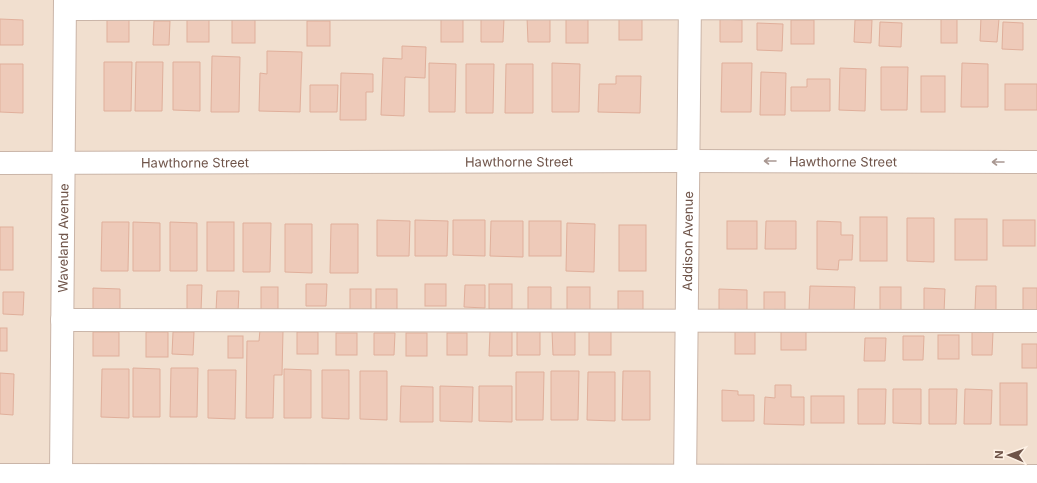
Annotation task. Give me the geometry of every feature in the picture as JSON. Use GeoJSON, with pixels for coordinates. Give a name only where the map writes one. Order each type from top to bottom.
{"type":"FeatureCollection","features":[{"type":"Feature","properties":{"kind":"street"},"geometry":{"type":"LineString","coordinates":[[65,5],[690,4],[1037,8]]}},
{"type":"Feature","properties":{"kind":"street","name":"Addison Avenue"},"geometry":{"type":"LineString","coordinates":[[685,479],[690,4]]}},
{"type":"Feature","properties":{"kind":"street","name":"Waveland Avenue"},"geometry":{"type":"LineString","coordinates":[[61,476],[65,5]]}},
{"type":"Feature","properties":{"kind":"street","name":"Hawthorne Street"},"geometry":{"type":"LineString","coordinates":[[0,163],[688,161],[1037,162]]}},
{"type":"Feature","properties":{"kind":"street"},"geometry":{"type":"LineString","coordinates":[[62,320],[1037,321]]}},
{"type":"Feature","properties":{"kind":"street"},"geometry":{"type":"LineString","coordinates":[[0,475],[685,479],[831,479],[1037,476]]}},
{"type":"Feature","properties":{"kind":"shaded area"},"geometry":{"type":"Polygon","coordinates":[[[0,0],[1037,0],[1037,483],[0,483],[0,0]]]}},
{"type":"Feature","properties":{"kind":"building"},"geometry":{"type":"Polygon","coordinates":[[[527,17],[550,17],[550,42],[528,42],[527,17]]]}},
{"type":"Feature","properties":{"kind":"building"},"geometry":{"type":"Polygon","coordinates":[[[981,17],[999,19],[997,42],[980,41],[981,17]]]}},
{"type":"Feature","properties":{"kind":"building"},"geometry":{"type":"Polygon","coordinates":[[[107,18],[129,18],[129,42],[107,42],[107,18]]]}},
{"type":"Feature","properties":{"kind":"building"},"geometry":{"type":"Polygon","coordinates":[[[187,18],[209,18],[209,42],[187,42],[187,18]]]}},
{"type":"Feature","properties":{"kind":"building"},"geometry":{"type":"Polygon","coordinates":[[[232,18],[255,18],[255,43],[232,43],[232,18]]]}},
{"type":"Feature","properties":{"kind":"building"},"geometry":{"type":"Polygon","coordinates":[[[441,18],[463,18],[463,42],[441,42],[441,18]]]}},
{"type":"Feature","properties":{"kind":"building"},"geometry":{"type":"Polygon","coordinates":[[[481,18],[504,18],[503,42],[481,42],[481,18]]]}},
{"type":"Feature","properties":{"kind":"building"},"geometry":{"type":"Polygon","coordinates":[[[566,18],[588,18],[588,43],[566,43],[566,18]]]}},
{"type":"Feature","properties":{"kind":"building"},"geometry":{"type":"Polygon","coordinates":[[[0,19],[23,20],[23,45],[0,45],[0,19]]]}},
{"type":"Feature","properties":{"kind":"building"},"geometry":{"type":"Polygon","coordinates":[[[619,19],[642,19],[642,40],[619,40],[619,19]]]}},
{"type":"Feature","properties":{"kind":"building"},"geometry":{"type":"Polygon","coordinates":[[[720,19],[742,20],[742,42],[720,42],[720,19]]]}},
{"type":"Feature","properties":{"kind":"building"},"geometry":{"type":"Polygon","coordinates":[[[941,19],[957,19],[957,43],[941,43],[941,19]]]}},
{"type":"Feature","properties":{"kind":"building"},"geometry":{"type":"Polygon","coordinates":[[[791,20],[814,20],[814,44],[791,44],[791,20]]]}},
{"type":"Feature","properties":{"kind":"building"},"geometry":{"type":"Polygon","coordinates":[[[855,20],[872,20],[871,43],[854,42],[855,20]]]}},
{"type":"Feature","properties":{"kind":"building"},"geometry":{"type":"Polygon","coordinates":[[[154,21],[170,21],[169,45],[153,45],[154,21]]]}},
{"type":"Feature","properties":{"kind":"building"},"geometry":{"type":"Polygon","coordinates":[[[307,21],[330,21],[330,46],[307,46],[307,21]]]}},
{"type":"Feature","properties":{"kind":"building"},"geometry":{"type":"Polygon","coordinates":[[[880,22],[902,23],[901,47],[879,46],[880,22]]]}},
{"type":"Feature","properties":{"kind":"building"},"geometry":{"type":"Polygon","coordinates":[[[1003,22],[1023,23],[1023,50],[1002,49],[1003,22]]]}},
{"type":"Feature","properties":{"kind":"building"},"geometry":{"type":"Polygon","coordinates":[[[757,23],[783,24],[782,51],[757,50],[757,23]]]}},
{"type":"Feature","properties":{"kind":"building"},"geometry":{"type":"Polygon","coordinates":[[[402,46],[426,47],[425,78],[405,77],[404,116],[381,115],[383,58],[402,59],[402,46]]]}},
{"type":"Feature","properties":{"kind":"building"},"geometry":{"type":"Polygon","coordinates":[[[267,51],[302,52],[300,112],[259,111],[260,73],[267,74],[267,51]]]}},
{"type":"Feature","properties":{"kind":"building"},"geometry":{"type":"Polygon","coordinates":[[[212,56],[240,57],[239,112],[211,112],[212,56]]]}},
{"type":"Feature","properties":{"kind":"building"},"geometry":{"type":"Polygon","coordinates":[[[104,62],[132,62],[131,111],[104,111],[104,62]]]}},
{"type":"Feature","properties":{"kind":"building"},"geometry":{"type":"Polygon","coordinates":[[[136,62],[163,62],[162,111],[135,111],[136,62]]]}},
{"type":"Feature","properties":{"kind":"building"},"geometry":{"type":"Polygon","coordinates":[[[173,62],[200,62],[200,111],[173,110],[173,62]]]}},
{"type":"Feature","properties":{"kind":"building"},"geometry":{"type":"Polygon","coordinates":[[[429,63],[456,64],[455,112],[429,112],[429,63]]]}},
{"type":"Feature","properties":{"kind":"building"},"geometry":{"type":"Polygon","coordinates":[[[552,63],[580,64],[579,112],[552,112],[552,63]]]}},
{"type":"Feature","properties":{"kind":"building"},"geometry":{"type":"Polygon","coordinates":[[[722,63],[752,63],[751,112],[721,112],[722,63]]]}},
{"type":"Feature","properties":{"kind":"building"},"geometry":{"type":"Polygon","coordinates":[[[962,63],[988,64],[988,107],[961,107],[962,63]]]}},
{"type":"Feature","properties":{"kind":"building"},"geometry":{"type":"Polygon","coordinates":[[[0,64],[23,64],[23,113],[0,112],[0,64]]]}},
{"type":"Feature","properties":{"kind":"building"},"geometry":{"type":"Polygon","coordinates":[[[466,64],[494,64],[493,113],[466,113],[466,64]]]}},
{"type":"Feature","properties":{"kind":"building"},"geometry":{"type":"Polygon","coordinates":[[[506,64],[533,64],[533,113],[505,113],[506,64]]]}},
{"type":"Feature","properties":{"kind":"building"},"geometry":{"type":"Polygon","coordinates":[[[881,67],[908,67],[907,110],[881,110],[881,67]]]}},
{"type":"Feature","properties":{"kind":"building"},"geometry":{"type":"Polygon","coordinates":[[[840,68],[866,69],[865,111],[839,110],[840,68]]]}},
{"type":"Feature","properties":{"kind":"building"},"geometry":{"type":"Polygon","coordinates":[[[761,72],[786,73],[785,115],[760,115],[761,72]]]}},
{"type":"Feature","properties":{"kind":"building"},"geometry":{"type":"Polygon","coordinates":[[[341,73],[373,74],[373,92],[366,92],[366,120],[340,120],[341,73]]]}},
{"type":"Feature","properties":{"kind":"building"},"geometry":{"type":"Polygon","coordinates":[[[616,76],[641,76],[640,113],[598,112],[599,84],[616,84],[616,76]]]}},
{"type":"Feature","properties":{"kind":"building"},"geometry":{"type":"Polygon","coordinates":[[[921,76],[945,76],[945,112],[921,112],[921,76]]]}},
{"type":"Feature","properties":{"kind":"building"},"geometry":{"type":"Polygon","coordinates":[[[807,79],[830,79],[830,111],[791,111],[791,87],[807,87],[807,79]]]}},
{"type":"Feature","properties":{"kind":"building"},"geometry":{"type":"Polygon","coordinates":[[[1005,84],[1037,84],[1037,110],[1005,110],[1005,84]]]}},
{"type":"Feature","properties":{"kind":"building"},"geometry":{"type":"Polygon","coordinates":[[[310,85],[338,85],[337,112],[310,112],[310,85]]]}},
{"type":"Feature","properties":{"kind":"building"},"geometry":{"type":"Polygon","coordinates":[[[860,217],[887,217],[887,261],[860,261],[860,217]]]}},
{"type":"Feature","properties":{"kind":"building"},"geometry":{"type":"Polygon","coordinates":[[[907,218],[934,218],[934,262],[907,261],[907,218]]]}},
{"type":"Feature","properties":{"kind":"building"},"geometry":{"type":"Polygon","coordinates":[[[955,219],[987,219],[987,260],[955,260],[955,219]]]}},
{"type":"Feature","properties":{"kind":"building"},"geometry":{"type":"Polygon","coordinates":[[[377,220],[410,221],[409,256],[377,256],[377,220]]]}},
{"type":"Feature","properties":{"kind":"building"},"geometry":{"type":"Polygon","coordinates":[[[415,220],[448,221],[447,256],[415,256],[415,220]]]}},
{"type":"Feature","properties":{"kind":"building"},"geometry":{"type":"Polygon","coordinates":[[[453,220],[485,220],[485,256],[453,255],[453,220]]]}},
{"type":"Feature","properties":{"kind":"building"},"geometry":{"type":"Polygon","coordinates":[[[1003,220],[1035,220],[1035,246],[1003,246],[1003,220]]]}},
{"type":"Feature","properties":{"kind":"building"},"geometry":{"type":"Polygon","coordinates":[[[491,221],[523,221],[523,257],[490,256],[491,221]]]}},
{"type":"Feature","properties":{"kind":"building"},"geometry":{"type":"Polygon","coordinates":[[[529,221],[561,221],[561,256],[529,256],[529,221]]]}},
{"type":"Feature","properties":{"kind":"building"},"geometry":{"type":"Polygon","coordinates":[[[727,221],[757,221],[757,249],[727,249],[727,221]]]}},
{"type":"Feature","properties":{"kind":"building"},"geometry":{"type":"Polygon","coordinates":[[[766,221],[796,221],[796,249],[765,249],[766,221]]]}},
{"type":"Feature","properties":{"kind":"building"},"geometry":{"type":"Polygon","coordinates":[[[817,221],[841,222],[841,235],[853,235],[852,260],[839,260],[838,270],[817,269],[817,221]]]}},
{"type":"Feature","properties":{"kind":"building"},"geometry":{"type":"Polygon","coordinates":[[[102,222],[129,222],[128,271],[101,271],[102,222]]]}},
{"type":"Feature","properties":{"kind":"building"},"geometry":{"type":"Polygon","coordinates":[[[133,222],[160,223],[160,271],[133,271],[133,222]]]}},
{"type":"Feature","properties":{"kind":"building"},"geometry":{"type":"Polygon","coordinates":[[[170,222],[197,223],[197,271],[170,271],[170,222]]]}},
{"type":"Feature","properties":{"kind":"building"},"geometry":{"type":"Polygon","coordinates":[[[207,222],[234,222],[234,271],[207,271],[207,222]]]}},
{"type":"Feature","properties":{"kind":"building"},"geometry":{"type":"Polygon","coordinates":[[[243,223],[271,223],[270,272],[243,272],[243,223]]]}},
{"type":"Feature","properties":{"kind":"building"},"geometry":{"type":"Polygon","coordinates":[[[567,223],[595,224],[594,272],[566,271],[567,223]]]}},
{"type":"Feature","properties":{"kind":"building"},"geometry":{"type":"Polygon","coordinates":[[[285,224],[312,224],[312,273],[285,272],[285,224]]]}},
{"type":"Feature","properties":{"kind":"building"},"geometry":{"type":"Polygon","coordinates":[[[331,224],[358,224],[358,273],[330,273],[331,224]]]}},
{"type":"Feature","properties":{"kind":"building"},"geometry":{"type":"Polygon","coordinates":[[[619,225],[646,225],[646,271],[619,271],[619,225]]]}},
{"type":"Feature","properties":{"kind":"building"},"geometry":{"type":"Polygon","coordinates":[[[0,227],[13,227],[13,270],[0,270],[0,227]]]}},
{"type":"Feature","properties":{"kind":"building"},"geometry":{"type":"Polygon","coordinates":[[[306,284],[327,284],[326,306],[306,306],[306,284]]]}},
{"type":"Feature","properties":{"kind":"building"},"geometry":{"type":"Polygon","coordinates":[[[425,284],[446,284],[446,306],[425,306],[425,284]]]}},
{"type":"Feature","properties":{"kind":"building"},"geometry":{"type":"Polygon","coordinates":[[[489,284],[512,284],[512,309],[489,309],[489,284]]]}},
{"type":"Feature","properties":{"kind":"building"},"geometry":{"type":"Polygon","coordinates":[[[187,285],[202,285],[201,311],[187,311],[187,285]]]}},
{"type":"Feature","properties":{"kind":"building"},"geometry":{"type":"Polygon","coordinates":[[[465,285],[485,285],[485,308],[464,307],[465,285]]]}},
{"type":"Feature","properties":{"kind":"building"},"geometry":{"type":"Polygon","coordinates":[[[810,286],[855,287],[854,312],[809,311],[810,286]]]}},
{"type":"Feature","properties":{"kind":"building"},"geometry":{"type":"Polygon","coordinates":[[[976,286],[996,286],[996,310],[975,310],[976,286]]]}},
{"type":"Feature","properties":{"kind":"building"},"geometry":{"type":"Polygon","coordinates":[[[261,287],[278,287],[278,310],[261,310],[261,287]]]}},
{"type":"Feature","properties":{"kind":"building"},"geometry":{"type":"Polygon","coordinates":[[[528,287],[551,287],[551,311],[528,312],[528,287]]]}},
{"type":"Feature","properties":{"kind":"building"},"geometry":{"type":"Polygon","coordinates":[[[567,287],[590,287],[590,311],[567,311],[567,287]]]}},
{"type":"Feature","properties":{"kind":"building"},"geometry":{"type":"Polygon","coordinates":[[[880,287],[901,287],[901,311],[880,311],[880,287]]]}},
{"type":"Feature","properties":{"kind":"building"},"geometry":{"type":"Polygon","coordinates":[[[93,288],[120,289],[120,312],[93,311],[93,288]]]}},
{"type":"Feature","properties":{"kind":"building"},"geometry":{"type":"Polygon","coordinates":[[[924,288],[945,289],[944,313],[924,312],[924,288]]]}},
{"type":"Feature","properties":{"kind":"building"},"geometry":{"type":"Polygon","coordinates":[[[1023,288],[1037,288],[1037,312],[1023,312],[1023,288]]]}},
{"type":"Feature","properties":{"kind":"building"},"geometry":{"type":"Polygon","coordinates":[[[350,289],[371,289],[371,311],[350,311],[350,289]]]}},
{"type":"Feature","properties":{"kind":"building"},"geometry":{"type":"Polygon","coordinates":[[[376,289],[397,289],[397,311],[376,311],[376,289]]]}},
{"type":"Feature","properties":{"kind":"building"},"geometry":{"type":"Polygon","coordinates":[[[719,289],[747,290],[747,312],[719,312],[719,289]]]}},
{"type":"Feature","properties":{"kind":"building"},"geometry":{"type":"Polygon","coordinates":[[[217,291],[239,291],[238,312],[216,311],[217,291]]]}},
{"type":"Feature","properties":{"kind":"building"},"geometry":{"type":"Polygon","coordinates":[[[618,291],[643,291],[643,312],[618,312],[618,291]]]}},
{"type":"Feature","properties":{"kind":"building"},"geometry":{"type":"Polygon","coordinates":[[[3,292],[24,292],[23,315],[3,314],[3,292]]]}},
{"type":"Feature","properties":{"kind":"building"},"geometry":{"type":"Polygon","coordinates":[[[764,292],[785,292],[785,312],[764,312],[764,292]]]}},
{"type":"Feature","properties":{"kind":"building"},"geometry":{"type":"Polygon","coordinates":[[[0,328],[7,328],[7,351],[0,351],[0,328]]]}},
{"type":"Feature","properties":{"kind":"building"},"geometry":{"type":"Polygon","coordinates":[[[260,330],[283,331],[282,375],[274,375],[273,418],[246,418],[247,341],[259,341],[260,330]]]}},
{"type":"Feature","properties":{"kind":"building"},"geometry":{"type":"Polygon","coordinates":[[[540,330],[540,355],[517,355],[517,331],[540,330]]]}},
{"type":"Feature","properties":{"kind":"building"},"geometry":{"type":"Polygon","coordinates":[[[589,330],[611,330],[611,355],[589,355],[589,330]]]}},
{"type":"Feature","properties":{"kind":"building"},"geometry":{"type":"Polygon","coordinates":[[[735,330],[755,330],[755,354],[735,354],[735,330]]]}},
{"type":"Feature","properties":{"kind":"building"},"geometry":{"type":"Polygon","coordinates":[[[490,331],[512,331],[512,356],[489,356],[490,331]]]}},
{"type":"Feature","properties":{"kind":"building"},"geometry":{"type":"Polygon","coordinates":[[[552,331],[575,331],[575,355],[553,355],[552,331]]]}},
{"type":"Feature","properties":{"kind":"building"},"geometry":{"type":"Polygon","coordinates":[[[781,331],[806,331],[806,350],[781,350],[781,331]]]}},
{"type":"Feature","properties":{"kind":"building"},"geometry":{"type":"Polygon","coordinates":[[[93,332],[119,332],[119,356],[93,356],[93,332]]]}},
{"type":"Feature","properties":{"kind":"building"},"geometry":{"type":"Polygon","coordinates":[[[146,332],[168,332],[168,357],[146,357],[146,332]]]}},
{"type":"Feature","properties":{"kind":"building"},"geometry":{"type":"Polygon","coordinates":[[[173,332],[194,332],[193,355],[172,354],[173,332]]]}},
{"type":"Feature","properties":{"kind":"building"},"geometry":{"type":"Polygon","coordinates":[[[297,332],[318,332],[318,354],[297,354],[297,332]]]}},
{"type":"Feature","properties":{"kind":"building"},"geometry":{"type":"Polygon","coordinates":[[[972,332],[993,332],[992,355],[972,355],[972,332]]]}},
{"type":"Feature","properties":{"kind":"building"},"geometry":{"type":"Polygon","coordinates":[[[336,333],[357,333],[357,355],[336,355],[336,333]]]}},
{"type":"Feature","properties":{"kind":"building"},"geometry":{"type":"Polygon","coordinates":[[[374,333],[395,333],[394,355],[374,355],[374,333]]]}},
{"type":"Feature","properties":{"kind":"building"},"geometry":{"type":"Polygon","coordinates":[[[406,333],[427,333],[427,356],[406,356],[406,333]]]}},
{"type":"Feature","properties":{"kind":"building"},"geometry":{"type":"Polygon","coordinates":[[[447,333],[467,333],[467,355],[447,355],[447,333]]]}},
{"type":"Feature","properties":{"kind":"building"},"geometry":{"type":"Polygon","coordinates":[[[938,335],[959,335],[959,359],[938,359],[938,335]]]}},
{"type":"Feature","properties":{"kind":"building"},"geometry":{"type":"Polygon","coordinates":[[[228,336],[243,336],[243,358],[228,358],[228,336]]]}},
{"type":"Feature","properties":{"kind":"building"},"geometry":{"type":"Polygon","coordinates":[[[903,336],[924,336],[923,360],[903,360],[903,336]]]}},
{"type":"Feature","properties":{"kind":"building"},"geometry":{"type":"Polygon","coordinates":[[[865,338],[886,338],[885,361],[864,361],[865,338]]]}},
{"type":"Feature","properties":{"kind":"building"},"geometry":{"type":"Polygon","coordinates":[[[1022,344],[1037,344],[1037,368],[1022,368],[1022,344]]]}},
{"type":"Feature","properties":{"kind":"building"},"geometry":{"type":"Polygon","coordinates":[[[133,368],[160,369],[160,417],[133,417],[133,368]]]}},
{"type":"Feature","properties":{"kind":"building"},"geometry":{"type":"Polygon","coordinates":[[[171,368],[198,368],[197,417],[170,417],[171,368]]]}},
{"type":"Feature","properties":{"kind":"building"},"geometry":{"type":"Polygon","coordinates":[[[102,369],[129,369],[129,418],[101,417],[102,369]]]}},
{"type":"Feature","properties":{"kind":"building"},"geometry":{"type":"Polygon","coordinates":[[[284,369],[311,370],[311,418],[284,418],[284,369]]]}},
{"type":"Feature","properties":{"kind":"building"},"geometry":{"type":"Polygon","coordinates":[[[208,370],[236,370],[235,419],[208,418],[208,370]]]}},
{"type":"Feature","properties":{"kind":"building"},"geometry":{"type":"Polygon","coordinates":[[[322,370],[349,370],[349,419],[322,418],[322,370]]]}},
{"type":"Feature","properties":{"kind":"building"},"geometry":{"type":"Polygon","coordinates":[[[360,371],[387,371],[387,420],[360,419],[360,371]]]}},
{"type":"Feature","properties":{"kind":"building"},"geometry":{"type":"Polygon","coordinates":[[[551,371],[579,371],[578,420],[551,420],[551,371]]]}},
{"type":"Feature","properties":{"kind":"building"},"geometry":{"type":"Polygon","coordinates":[[[623,371],[650,371],[650,420],[622,420],[623,371]]]}},
{"type":"Feature","properties":{"kind":"building"},"geometry":{"type":"Polygon","coordinates":[[[516,372],[544,372],[543,420],[516,420],[516,372]]]}},
{"type":"Feature","properties":{"kind":"building"},"geometry":{"type":"Polygon","coordinates":[[[588,372],[615,372],[615,421],[587,420],[588,372]]]}},
{"type":"Feature","properties":{"kind":"building"},"geometry":{"type":"Polygon","coordinates":[[[0,373],[14,374],[13,415],[0,414],[0,373]]]}},
{"type":"Feature","properties":{"kind":"building"},"geometry":{"type":"Polygon","coordinates":[[[1000,383],[1027,383],[1027,425],[1000,425],[1000,383]]]}},
{"type":"Feature","properties":{"kind":"building"},"geometry":{"type":"Polygon","coordinates":[[[775,385],[791,385],[791,397],[804,397],[804,425],[764,424],[765,397],[775,398],[775,385]]]}},
{"type":"Feature","properties":{"kind":"building"},"geometry":{"type":"Polygon","coordinates":[[[401,386],[433,387],[433,422],[400,422],[401,386]]]}},
{"type":"Feature","properties":{"kind":"building"},"geometry":{"type":"Polygon","coordinates":[[[440,386],[473,387],[472,422],[440,421],[440,386]]]}},
{"type":"Feature","properties":{"kind":"building"},"geometry":{"type":"Polygon","coordinates":[[[479,386],[512,386],[512,422],[479,421],[479,386]]]}},
{"type":"Feature","properties":{"kind":"building"},"geometry":{"type":"Polygon","coordinates":[[[858,389],[886,389],[885,424],[858,424],[858,389]]]}},
{"type":"Feature","properties":{"kind":"building"},"geometry":{"type":"Polygon","coordinates":[[[893,389],[921,389],[921,424],[893,423],[893,389]]]}},
{"type":"Feature","properties":{"kind":"building"},"geometry":{"type":"Polygon","coordinates":[[[929,389],[957,389],[956,424],[929,424],[929,389]]]}},
{"type":"Feature","properties":{"kind":"building"},"geometry":{"type":"Polygon","coordinates":[[[965,389],[992,390],[991,424],[964,424],[965,389]]]}},
{"type":"Feature","properties":{"kind":"building"},"geometry":{"type":"Polygon","coordinates":[[[722,390],[738,391],[738,395],[754,395],[754,421],[722,421],[722,390]]]}},
{"type":"Feature","properties":{"kind":"building"},"geometry":{"type":"Polygon","coordinates":[[[811,396],[844,396],[844,423],[811,423],[811,396]]]}}]}
